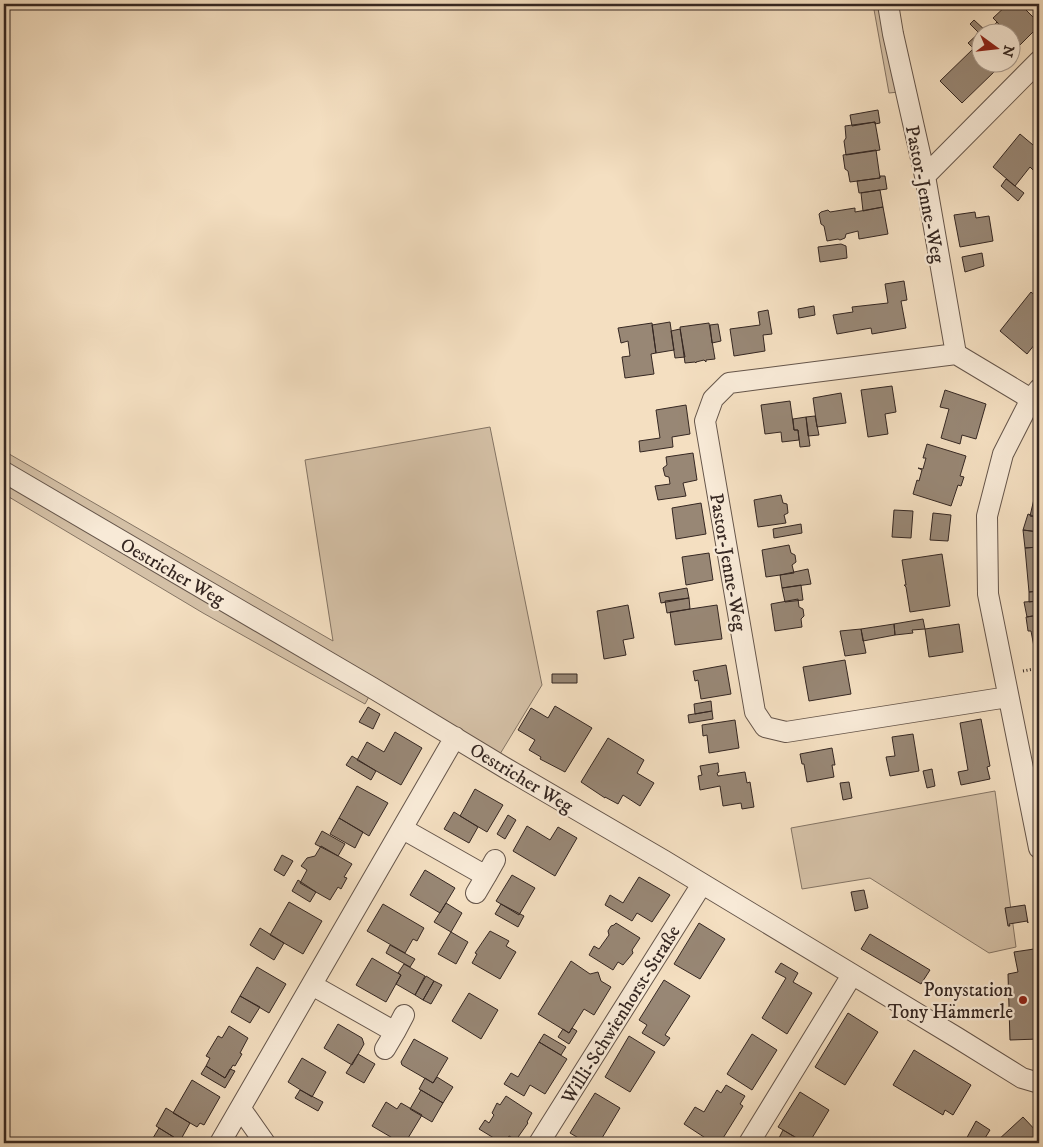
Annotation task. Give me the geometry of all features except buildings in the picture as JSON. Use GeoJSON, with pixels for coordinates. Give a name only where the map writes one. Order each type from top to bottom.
{"type":"FeatureCollection","features":[{"type":"Feature","properties":{"kind":"street","name":"Pastor-Jenne-Weg"},"geometry":{"type":"LineString","coordinates":[[888,4],[925,176],[956,354],[729,383],[713,399],[705,421],[754,712],[766,727],[786,732],[1008,697]]}},
{"type":"Feature","properties":{"kind":"street"},"geometry":{"type":"LineString","coordinates":[[925,176],[1039,61]]}},
{"type":"Feature","properties":{"kind":"street"},"geometry":{"type":"LineString","coordinates":[[956,354],[1035,394],[1003,454],[988,516],[988,594],[1039,848]]}},
{"type":"Feature","properties":{"kind":"street","name":"Oestricher Weg"},"geometry":{"type":"LineString","coordinates":[[4,472],[702,884],[1022,1078],[1039,1083]]}},
{"type":"Feature","properties":{"kind":"street"},"geometry":{"type":"LineString","coordinates":[[220,1143],[455,737]]}},
{"type":"Feature","properties":{"kind":"street"},"geometry":{"type":"LineString","coordinates":[[403,829],[490,868],[476,893]]}},
{"type":"Feature","properties":{"kind":"street","name":"Willi-Schwienhorst-Straße"},"geometry":{"type":"LineString","coordinates":[[538,1143],[702,884]]}},
{"type":"Feature","properties":{"kind":"street"},"geometry":{"type":"LineString","coordinates":[[749,1143],[852,975]]}},
{"type":"Feature","properties":{"kind":"street"},"geometry":{"type":"LineString","coordinates":[[312,985],[399,1023],[385,1049]]}},
{"type":"Feature","properties":{"kind":"street"},"geometry":{"type":"LineString","coordinates":[[241,1108],[265,1143]]}},
{"type":"Feature","properties":{"kind":"shaded area"},"geometry":{"type":"Polygon","coordinates":[[[873,4],[883,4],[899,92],[889,93],[873,4]]]}},
{"type":"Feature","properties":{"kind":"shaded area"},"geometry":{"type":"Polygon","coordinates":[[[490,427],[542,685],[500,754],[4,464],[4,451],[333,641],[305,460],[490,427]]]}},
{"type":"Feature","properties":{"kind":"shaded area"},"geometry":{"type":"Polygon","coordinates":[[[4,479],[371,693],[365,704],[203,613],[4,494],[4,479]]]}},
{"type":"Feature","properties":{"kind":"shaded area"},"geometry":{"type":"Polygon","coordinates":[[[995,791],[1016,947],[989,953],[870,878],[802,889],[791,828],[995,791]]]}},
{"type":"Feature","properties":{"kind":"place","name":"Ponystation Tony Hämmerle"},"geometry":{"type":"Point","coordinates":[1023,1000]}}]}
